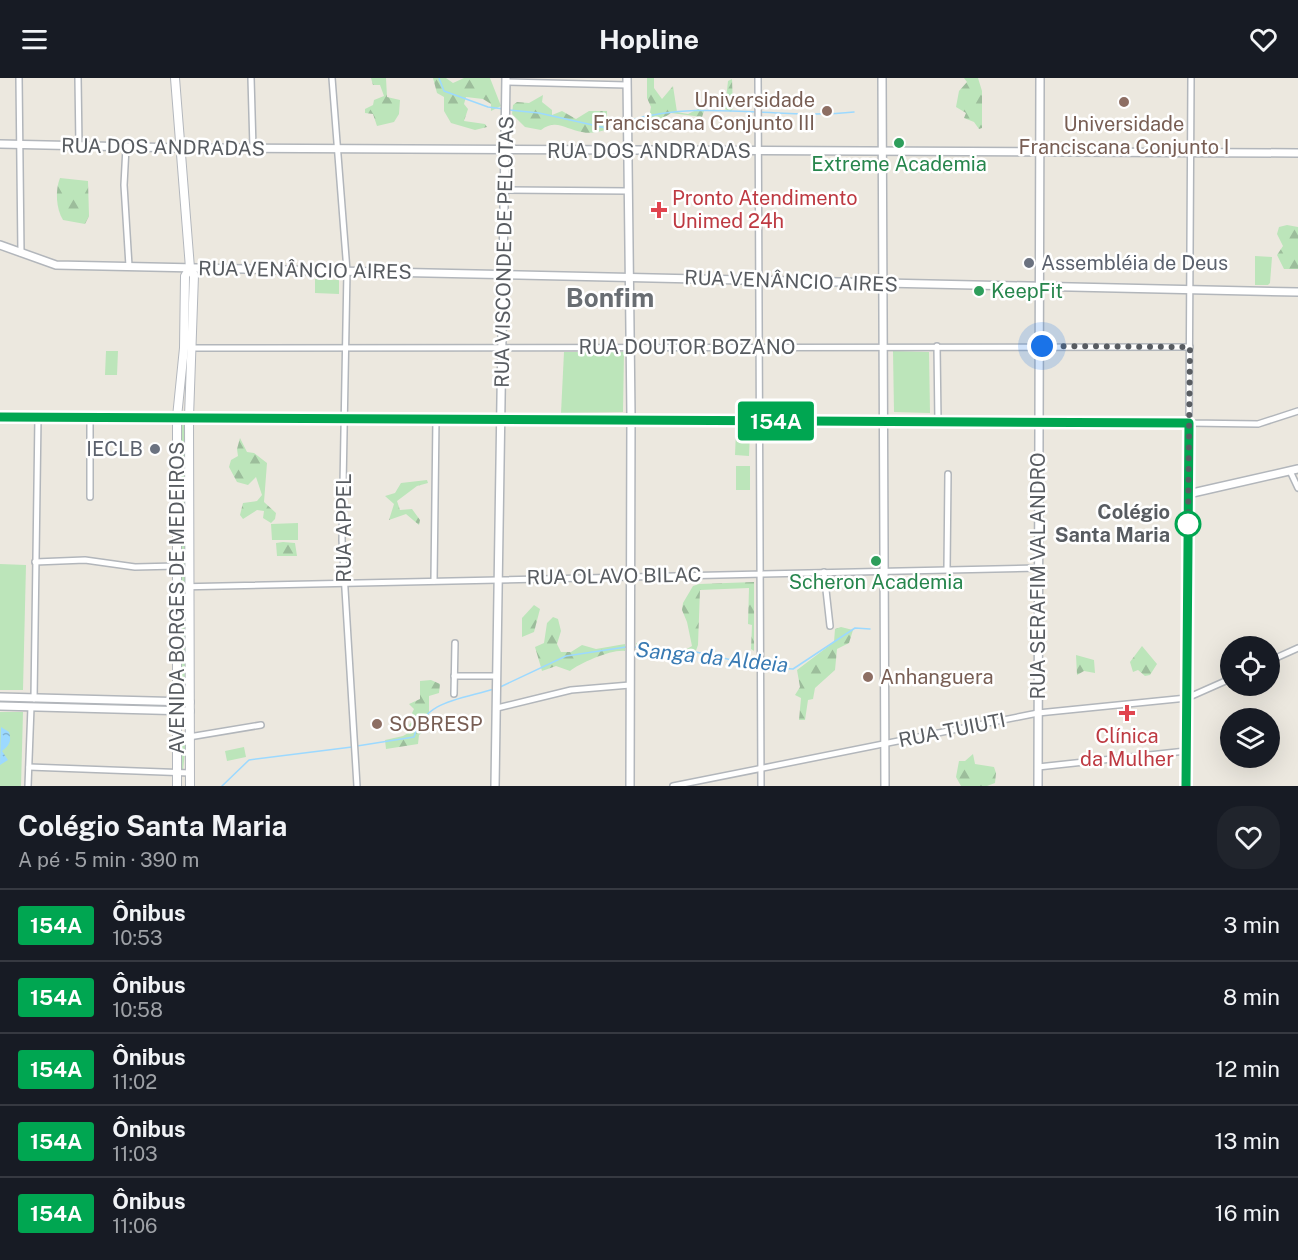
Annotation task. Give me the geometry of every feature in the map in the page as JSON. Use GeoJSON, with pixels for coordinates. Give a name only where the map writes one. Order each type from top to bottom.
{"type":"FeatureCollection","features":[{"type":"Feature","properties":{"kind":"main road","name":"AVENIDA BORGES DE MEDEIROS"},"geometry":{"type":"LineString","coordinates":[[175,78],[190,268],[185,276],[189,417],[190,786]]}},
{"type":"Feature","properties":{"kind":"main road","name":"AVENIDA BORGES DE MEDEIROS"},"geometry":{"type":"LineString","coordinates":[[177,786],[177,417],[188,348]]}},
{"type":"Feature","properties":{"kind":"street"},"geometry":{"type":"LineString","coordinates":[[19,78],[21,252]]}},
{"type":"Feature","properties":{"kind":"street"},"geometry":{"type":"LineString","coordinates":[[78,78],[79,146]]}},
{"type":"Feature","properties":{"kind":"street"},"geometry":{"type":"LineString","coordinates":[[251,78],[253,148]]}},
{"type":"Feature","properties":{"kind":"street","name":"RUA APPEL"},"geometry":{"type":"LineString","coordinates":[[332,78],[346,271],[344,583],[357,786]]}},
{"type":"Feature","properties":{"kind":"street"},"geometry":{"type":"LineString","coordinates":[[758,78],[761,786]]}},
{"type":"Feature","properties":{"kind":"street"},"geometry":{"type":"LineString","coordinates":[[882,78],[885,786]]}},
{"type":"Feature","properties":{"kind":"street","name":"RUA SERAFIM VALANDRO"},"geometry":{"type":"LineString","coordinates":[[1038,786],[1040,78]]}},
{"type":"Feature","properties":{"kind":"street"},"geometry":{"type":"LineString","coordinates":[[1186,786],[1191,78]]}},
{"type":"Feature","properties":{"kind":"street"},"geometry":{"type":"LineString","coordinates":[[506,80],[627,82],[631,418],[630,786]]}},
{"type":"Feature","properties":{"kind":"street","name":"RUA VISCONDE DE PELOTAS"},"geometry":{"type":"LineString","coordinates":[[495,786],[506,80]]}},
{"type":"Feature","properties":{"kind":"street","name":"RUA DOS ANDRADAS"},"geometry":{"type":"LineString","coordinates":[[0,144],[182,148],[1298,153]]}},
{"type":"Feature","properties":{"kind":"street"},"geometry":{"type":"LineString","coordinates":[[126,147],[124,185],[129,266]]}},
{"type":"Feature","properties":{"kind":"street"},"geometry":{"type":"LineString","coordinates":[[504,190],[628,191]]}},
{"type":"Feature","properties":{"kind":"street","name":"RUA VENÂNCIO AIRES"},"geometry":{"type":"LineString","coordinates":[[0,245],[56,265],[1298,292]]}},
{"type":"Feature","properties":{"kind":"street"},"geometry":{"type":"LineString","coordinates":[[937,346],[938,422]]}},
{"type":"Feature","properties":{"kind":"street","name":"RUA DOUTOR BOZANO"},"geometry":{"type":"LineString","coordinates":[[188,348],[1190,347]]}},
{"type":"Feature","properties":{"kind":"street"},"geometry":{"type":"LineString","coordinates":[[0,417],[631,418],[1258,424],[1298,411]]}},
{"type":"Feature","properties":{"kind":"street"},"geometry":{"type":"LineString","coordinates":[[28,786],[33,699],[38,417]]}},
{"type":"Feature","properties":{"kind":"street"},"geometry":{"type":"LineString","coordinates":[[90,417],[90,497]]}},
{"type":"Feature","properties":{"kind":"street"},"geometry":{"type":"LineString","coordinates":[[434,581],[436,418]]}},
{"type":"Feature","properties":{"kind":"street"},"geometry":{"type":"LineString","coordinates":[[1188,494],[1298,469]]}},
{"type":"Feature","properties":{"kind":"street"},"geometry":{"type":"LineString","coordinates":[[1290,471],[1298,488]]}},
{"type":"Feature","properties":{"kind":"street"},"geometry":{"type":"LineString","coordinates":[[947,570],[948,474]]}},
{"type":"Feature","properties":{"kind":"street"},"geometry":{"type":"LineString","coordinates":[[35,562],[84,560],[135,567],[177,566]]}},
{"type":"Feature","properties":{"kind":"street","name":"RUA OLAVO BILAC"},"geometry":{"type":"LineString","coordinates":[[177,587],[1038,568]]}},
{"type":"Feature","properties":{"kind":"street"},"geometry":{"type":"LineString","coordinates":[[824,572],[830,626]]}},
{"type":"Feature","properties":{"kind":"street"},"geometry":{"type":"LineString","coordinates":[[454,694],[455,643]]}},
{"type":"Feature","properties":{"kind":"street"},"geometry":{"type":"LineString","coordinates":[[1280,656],[1298,648]]}},
{"type":"Feature","properties":{"kind":"street"},"geometry":{"type":"LineString","coordinates":[[454,676],[497,676]]}},
{"type":"Feature","properties":{"kind":"street","name":"RUA TUIUTI"},"geometry":{"type":"LineString","coordinates":[[673,786],[1038,713],[1186,698],[1220,683]]}},
{"type":"Feature","properties":{"kind":"street"},"geometry":{"type":"LineString","coordinates":[[497,708],[572,690],[630,685]]}},
{"type":"Feature","properties":{"kind":"street"},"geometry":{"type":"LineString","coordinates":[[0,697],[177,707]]}},
{"type":"Feature","properties":{"kind":"street"},"geometry":{"type":"LineString","coordinates":[[0,706],[190,707]]}},
{"type":"Feature","properties":{"kind":"street"},"geometry":{"type":"LineString","coordinates":[[177,739],[261,725]]}},
{"type":"Feature","properties":{"kind":"street"},"geometry":{"type":"LineString","coordinates":[[1038,767],[1186,751]]}},
{"type":"Feature","properties":{"kind":"street"},"geometry":{"type":"LineString","coordinates":[[29,767],[190,773]]}},
{"type":"Feature","properties":{"kind":"green space"},"geometry":{"type":"Polygon","coordinates":[[[371,78],[386,78],[387,97],[400,100],[399,114],[394,122],[377,126],[373,114],[365,113],[365,109],[373,105],[374,100],[384,96],[380,85],[373,85],[371,78]]]}},
{"type":"Feature","properties":{"kind":"green space"},"geometry":{"type":"Polygon","coordinates":[[[433,78],[446,78],[453,83],[464,78],[490,78],[501,106],[491,111],[491,104],[483,99],[466,97],[464,104],[468,109],[464,121],[485,124],[487,127],[475,130],[451,123],[444,111],[444,97],[437,93],[433,78]]]}},
{"type":"Feature","properties":{"kind":"green space"},"geometry":{"type":"Polygon","coordinates":[[[647,78],[654,78],[654,88],[662,99],[673,86],[677,112],[688,114],[700,108],[704,111],[702,117],[671,113],[647,129],[651,107],[647,98],[647,78]]]}},
{"type":"Feature","properties":{"kind":"green space"},"geometry":{"type":"Polygon","coordinates":[[[964,78],[978,78],[982,91],[982,128],[979,129],[974,122],[964,118],[966,113],[956,107],[959,91],[967,82],[964,78]]]}},
{"type":"Feature","properties":{"kind":"green space"},"geometry":{"type":"Polygon","coordinates":[[[732,79],[733,108],[731,112],[725,109],[728,81],[732,79]]]}},
{"type":"Feature","properties":{"kind":"green space"},"geometry":{"type":"Polygon","coordinates":[[[543,95],[542,102],[552,110],[552,115],[562,111],[576,119],[589,111],[607,111],[606,130],[588,133],[557,125],[541,130],[525,127],[512,114],[513,105],[517,102],[529,103],[543,95]]]}},
{"type":"Feature","properties":{"kind":"green space"},"geometry":{"type":"Polygon","coordinates":[[[60,178],[88,181],[89,216],[85,224],[63,220],[57,199],[60,178]]]}},
{"type":"Feature","properties":{"kind":"green space"},"geometry":{"type":"Polygon","coordinates":[[[1287,225],[1298,227],[1298,269],[1284,269],[1277,255],[1283,246],[1277,234],[1279,227],[1287,225]]]}},
{"type":"Feature","properties":{"kind":"green space"},"geometry":{"type":"Polygon","coordinates":[[[1255,256],[1272,257],[1268,285],[1255,285],[1255,256]]]}},
{"type":"Feature","properties":{"kind":"green space"},"geometry":{"type":"Polygon","coordinates":[[[315,279],[339,280],[339,294],[315,293],[315,279]]]}},
{"type":"Feature","properties":{"kind":"green space"},"geometry":{"type":"Polygon","coordinates":[[[106,351],[118,351],[117,375],[105,375],[106,351]]]}},
{"type":"Feature","properties":{"kind":"green space"},"geometry":{"type":"Polygon","coordinates":[[[893,351],[929,352],[930,413],[894,412],[893,351]]]}},
{"type":"Feature","properties":{"kind":"green space"},"geometry":{"type":"Polygon","coordinates":[[[564,352],[624,352],[623,412],[561,413],[564,352]]]}},
{"type":"Feature","properties":{"kind":"green space"},"geometry":{"type":"Polygon","coordinates":[[[184,423],[185,582],[180,579],[180,424],[184,423]]]}},
{"type":"Feature","properties":{"kind":"green space"},"geometry":{"type":"Polygon","coordinates":[[[736,431],[750,432],[749,456],[735,455],[736,431]]]}},
{"type":"Feature","properties":{"kind":"green space"},"geometry":{"type":"Polygon","coordinates":[[[240,438],[247,452],[254,453],[267,463],[264,502],[276,513],[271,523],[263,518],[264,511],[257,510],[243,519],[240,515],[243,503],[257,501],[262,495],[256,477],[248,485],[237,482],[229,467],[231,460],[238,456],[240,438]]]}},
{"type":"Feature","properties":{"kind":"green space"},"geometry":{"type":"Polygon","coordinates":[[[736,466],[750,466],[750,490],[736,490],[736,466]]]}},
{"type":"Feature","properties":{"kind":"green space"},"geometry":{"type":"Polygon","coordinates":[[[427,480],[428,483],[417,486],[397,501],[400,510],[412,509],[420,520],[419,525],[406,514],[389,520],[394,504],[385,496],[395,493],[401,483],[427,480]]]}},
{"type":"Feature","properties":{"kind":"green space"},"geometry":{"type":"Polygon","coordinates":[[[298,523],[298,540],[272,540],[271,524],[298,523]]]}},
{"type":"Feature","properties":{"kind":"green space"},"geometry":{"type":"Polygon","coordinates":[[[276,543],[295,543],[297,556],[277,556],[276,543]]]}},
{"type":"Feature","properties":{"kind":"green space"},"geometry":{"type":"Polygon","coordinates":[[[0,564],[26,565],[23,690],[0,690],[0,564]]]}},
{"type":"Feature","properties":{"kind":"green space"},"geometry":{"type":"Polygon","coordinates":[[[754,582],[754,651],[751,649],[752,625],[748,624],[749,588],[700,590],[698,645],[694,656],[667,661],[654,652],[636,649],[636,643],[671,651],[685,650],[692,646],[682,610],[683,603],[693,586],[754,582]]]}},
{"type":"Feature","properties":{"kind":"green space"},"geometry":{"type":"Polygon","coordinates":[[[186,593],[188,596],[184,696],[180,693],[181,596],[186,593]]]}},
{"type":"Feature","properties":{"kind":"green space"},"geometry":{"type":"Polygon","coordinates":[[[534,605],[540,609],[534,632],[522,637],[522,618],[534,605]]]}},
{"type":"Feature","properties":{"kind":"green space"},"geometry":{"type":"Polygon","coordinates":[[[553,617],[558,619],[561,631],[557,644],[561,652],[571,652],[582,645],[596,649],[625,644],[625,651],[596,657],[570,671],[556,666],[542,671],[535,647],[544,643],[547,623],[553,617]]]}},
{"type":"Feature","properties":{"kind":"green space"},"geometry":{"type":"Polygon","coordinates":[[[841,627],[853,630],[849,643],[837,649],[835,670],[815,688],[813,699],[808,700],[805,720],[799,720],[801,698],[795,695],[800,687],[797,670],[834,642],[835,629],[841,627]]]}},
{"type":"Feature","properties":{"kind":"green space"},"geometry":{"type":"Polygon","coordinates":[[[1142,646],[1157,664],[1150,675],[1145,676],[1138,670],[1133,672],[1130,662],[1142,646]]]}},
{"type":"Feature","properties":{"kind":"green space"},"geometry":{"type":"Polygon","coordinates":[[[1076,655],[1094,660],[1095,673],[1084,671],[1077,675],[1076,655]]]}},
{"type":"Feature","properties":{"kind":"green space"},"geometry":{"type":"Polygon","coordinates":[[[431,680],[440,684],[439,693],[429,696],[429,728],[419,735],[418,744],[386,749],[385,740],[410,732],[409,725],[415,718],[412,713],[414,709],[409,704],[420,699],[420,681],[431,680]]]}},
{"type":"Feature","properties":{"kind":"green space"},"geometry":{"type":"Polygon","coordinates":[[[0,712],[23,712],[21,786],[0,786],[0,712]]]}},
{"type":"Feature","properties":{"kind":"green space"},"geometry":{"type":"Polygon","coordinates":[[[183,741],[186,743],[183,770],[180,768],[180,743],[183,741]]]}},
{"type":"Feature","properties":{"kind":"green space"},"geometry":{"type":"Polygon","coordinates":[[[244,747],[246,757],[227,761],[225,751],[244,747]]]}},
{"type":"Feature","properties":{"kind":"green space"},"geometry":{"type":"Polygon","coordinates":[[[973,754],[975,764],[994,767],[995,783],[987,786],[961,786],[956,777],[959,761],[965,761],[973,754]]]}},
{"type":"Feature","properties":{"kind":"water"},"geometry":{"type":"Polygon","coordinates":[[[1,727],[9,732],[10,741],[2,751],[8,760],[0,765],[1,727]]]}},
{"type":"Feature","properties":{"kind":"waterway"},"geometry":{"type":"LineString","coordinates":[[439,78],[444,91],[488,107],[504,109]]}},
{"type":"Feature","properties":{"kind":"waterway"},"geometry":{"type":"LineString","coordinates":[[509,110],[539,113],[606,128],[624,123]]}},
{"type":"Feature","properties":{"kind":"waterway"},"geometry":{"type":"LineString","coordinates":[[632,120],[685,111],[798,114],[854,112]]}},
{"type":"Feature","properties":{"kind":"waterway","name":"Sanga da Aldeia"},"geometry":{"type":"LineString","coordinates":[[764,667],[793,669],[855,628],[870,629]]}},
{"type":"Feature","properties":{"kind":"waterway","name":"Sanga da Aldeia"},"geometry":{"type":"LineString","coordinates":[[498,688],[566,656],[626,647]]}},
{"type":"Feature","properties":{"kind":"waterway","name":"Sanga da Aldeia"},"geometry":{"type":"LineString","coordinates":[[634,647],[666,652],[696,652],[759,666]]}},
{"type":"Feature","properties":{"kind":"waterway","name":"Sanga da Aldeia"},"geometry":{"type":"LineString","coordinates":[[357,746],[414,737],[426,715],[435,708],[457,699],[494,689]]}},
{"type":"Feature","properties":{"kind":"waterway","name":"Sanga da Aldeia"},"geometry":{"type":"LineString","coordinates":[[222,786],[249,760],[352,747]]}},
{"type":"Feature","properties":{"kind":"bus line","name":"154A"},"geometry":{"type":"LineString","coordinates":[[0,417],[631,418],[1189,423],[1186,786]]}},
{"type":"Feature","properties":{"kind":"place","name":"Universidade Franciscana Conjunto I"},"geometry":{"type":"Point","coordinates":[1124,102]}},
{"type":"Feature","properties":{"kind":"place","name":"Universidade Franciscana Conjunto III"},"geometry":{"type":"Point","coordinates":[827,111]}},
{"type":"Feature","properties":{"kind":"place","name":"Extreme Academia"},"geometry":{"type":"Point","coordinates":[899,143]}},
{"type":"Feature","properties":{"kind":"place","name":"Pronto Atendimento Unimed 24h"},"geometry":{"type":"Point","coordinates":[659,210]}},
{"type":"Feature","properties":{"kind":"place","name":"Assembléia de Deus"},"geometry":{"type":"Point","coordinates":[1029,263]}},
{"type":"Feature","properties":{"kind":"place","name":"KeepFit"},"geometry":{"type":"Point","coordinates":[979,291]}},
{"type":"Feature","properties":{"kind":"place","name":"IECLB"},"geometry":{"type":"Point","coordinates":[155,449]}},
{"type":"Feature","properties":{"kind":"place","name":"Colégio Santa Maria"},"geometry":{"type":"Point","coordinates":[1188,524]}},
{"type":"Feature","properties":{"kind":"place","name":"Scheron Academia"},"geometry":{"type":"Point","coordinates":[876,561]}},
{"type":"Feature","properties":{"kind":"place","name":"Anhanguera"},"geometry":{"type":"Point","coordinates":[868,677]}},
{"type":"Feature","properties":{"kind":"place","name":"Clínica da Mulher"},"geometry":{"type":"Point","coordinates":[1127,713]}},
{"type":"Feature","properties":{"kind":"place","name":"SOBRESP"},"geometry":{"type":"Point","coordinates":[377,724]}},
{"type":"Feature","properties":{"kind":"district","name":"Bonfim"},"geometry":{"type":"Point","coordinates":[610,297]}},
{"type":"Feature","properties":{"kind":"route"},"geometry":{"type":"LineString","coordinates":[[1042,346],[1190,347],[1188,524]]}}]}
